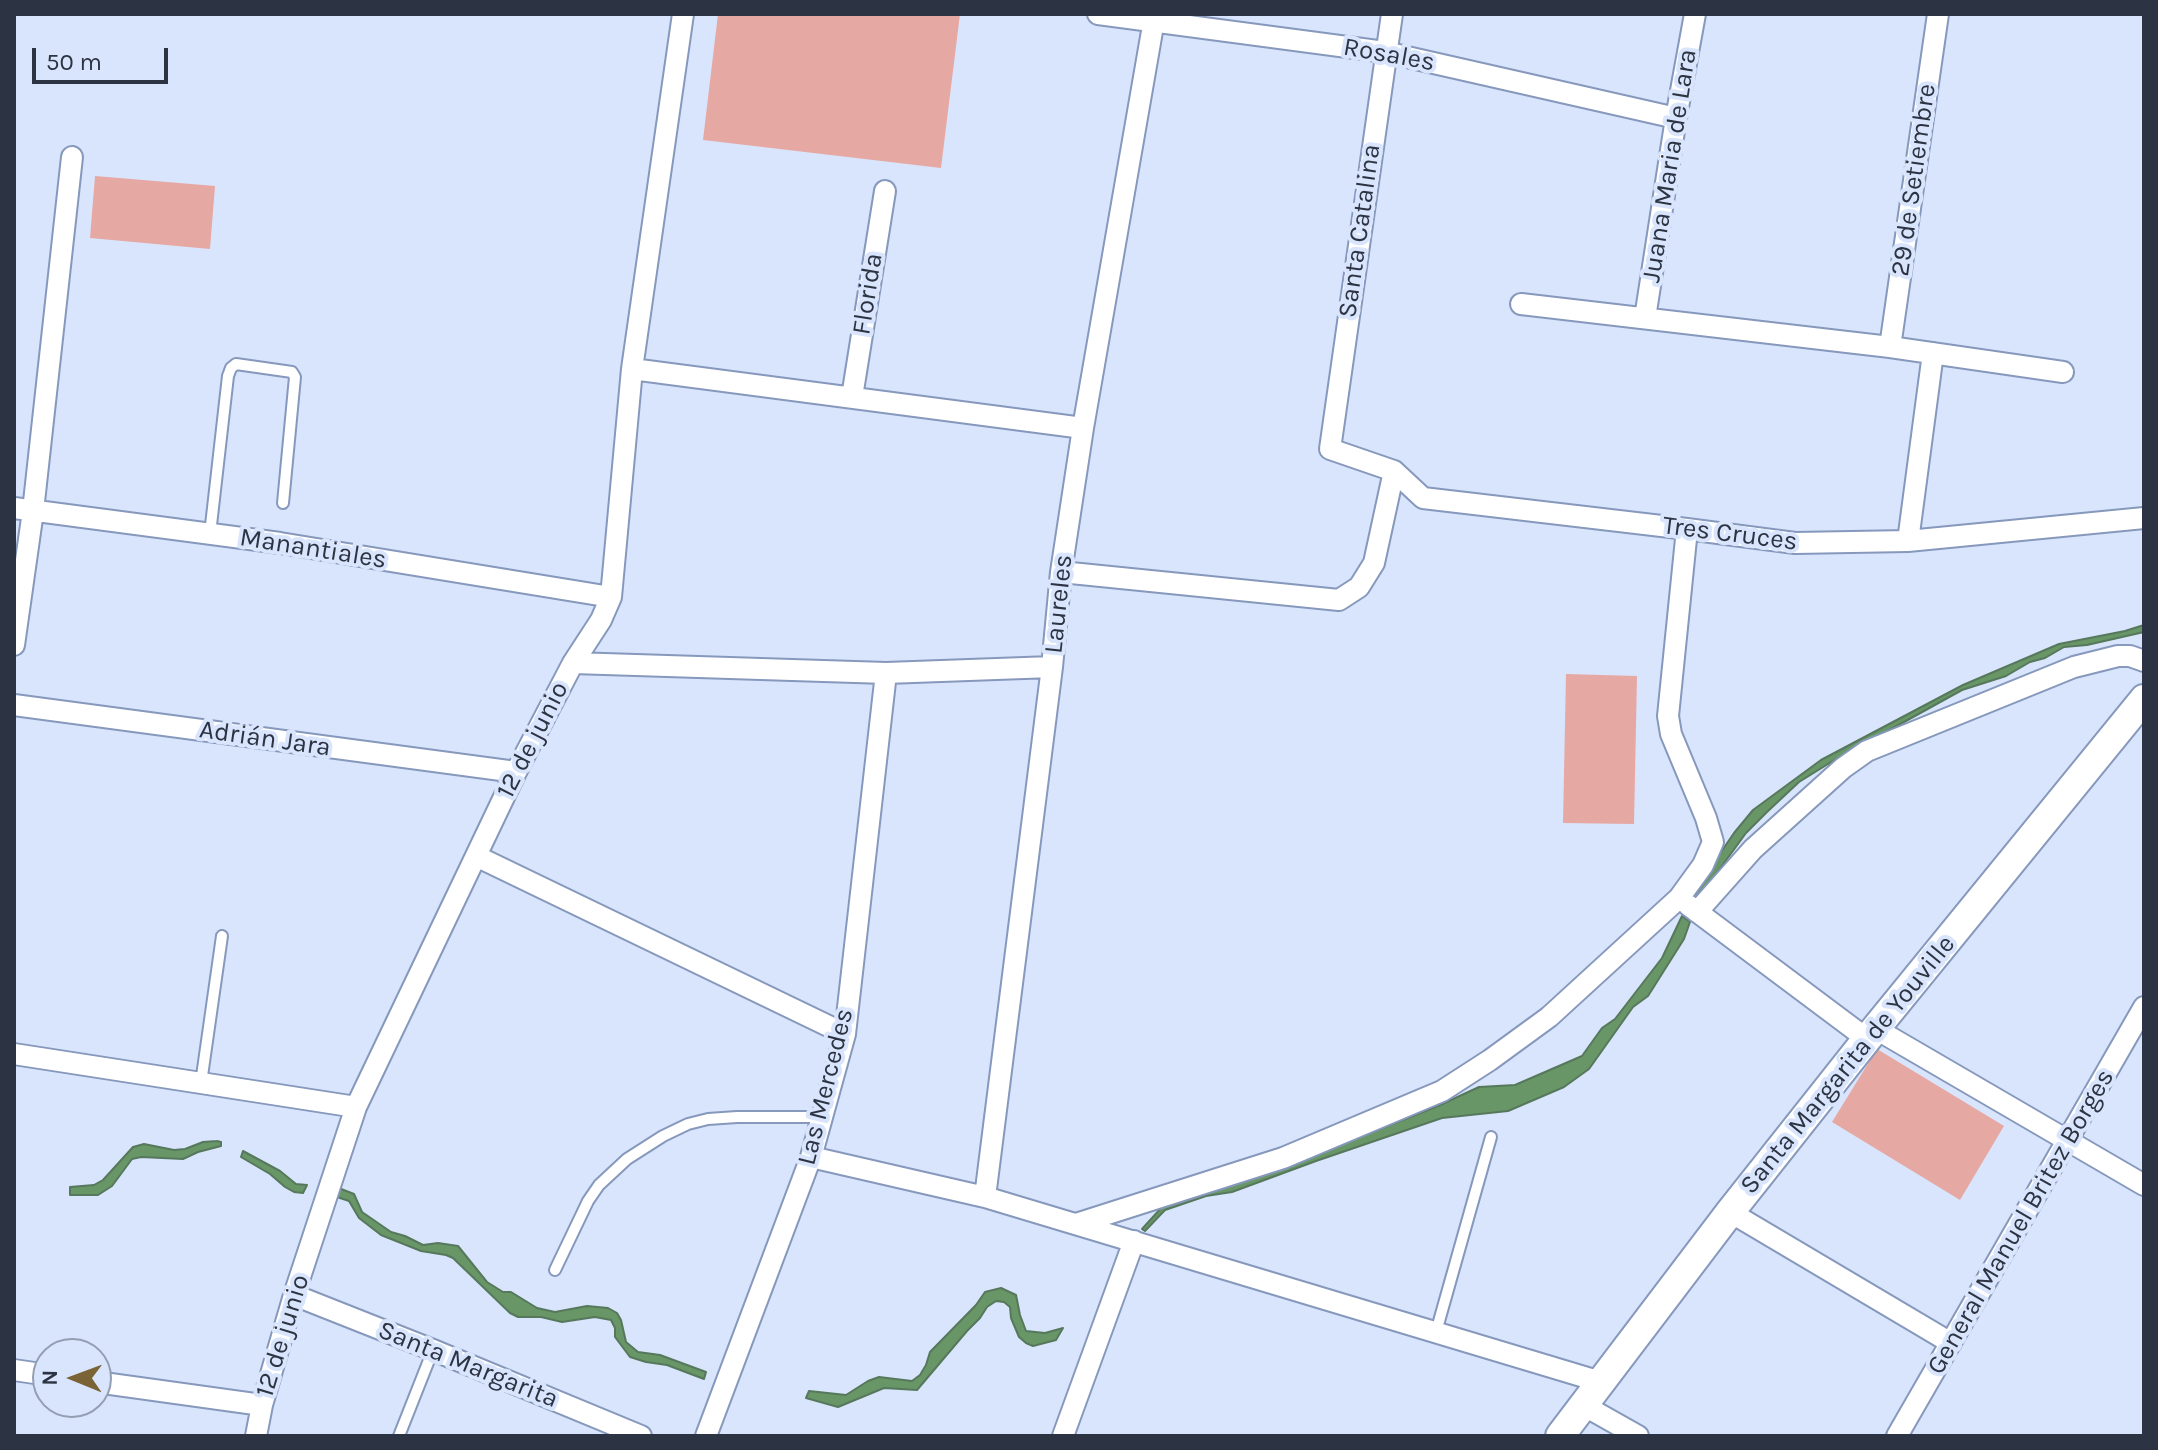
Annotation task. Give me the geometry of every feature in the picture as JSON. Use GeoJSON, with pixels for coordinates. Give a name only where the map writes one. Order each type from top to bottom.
{"type":"FeatureCollection","features":[{"type":"Feature","properties":{"kind":"main road","name":"Santa Margarita de Youville"},"geometry":{"type":"LineString","coordinates":[[1560,1436],[1730,1212],[2144,699]]}},
{"type":"Feature","properties":{"kind":"street","name":"12 de junio"},"geometry":{"type":"LineString","coordinates":[[256,1436],[294,1295],[356,1107],[516,772],[611,597],[632,369],[683,14]]}},
{"type":"Feature","properties":{"kind":"street","name":"Rosales"},"geometry":{"type":"LineString","coordinates":[[1098,14],[1154,18],[1385,52],[1676,118]]}},
{"type":"Feature","properties":{"kind":"street","name":"Santa Catalina"},"geometry":{"type":"LineString","coordinates":[[1330,449],[1392,14]]}},
{"type":"Feature","properties":{"kind":"street","name":"Juana Maria de Lara"},"geometry":{"type":"LineString","coordinates":[[1645,318],[1695,14]]}},
{"type":"Feature","properties":{"kind":"street","name":"29 de Setiembre"},"geometry":{"type":"LineString","coordinates":[[1890,347],[1938,14]]}},
{"type":"Feature","properties":{"kind":"street","name":"Laureles"},"geometry":{"type":"LineString","coordinates":[[985,1197],[1052,667],[1061,572],[1154,18]]}},
{"type":"Feature","properties":{"kind":"street"},"geometry":{"type":"LineString","coordinates":[[14,645],[23,510],[73,151]]}},
{"type":"Feature","properties":{"kind":"street","name":"Florida"},"geometry":{"type":"LineString","coordinates":[[852,397],[885,191]]}},
{"type":"Feature","properties":{"kind":"street"},"geometry":{"type":"LineString","coordinates":[[1521,304],[1890,347],[2063,372]]}},
{"type":"Feature","properties":{"kind":"street"},"geometry":{"type":"LineString","coordinates":[[1908,541],[1933,353]]}},
{"type":"Feature","properties":{"kind":"street"},"geometry":{"type":"LineString","coordinates":[[632,369],[1083,428]]}},
{"type":"Feature","properties":{"kind":"street","name":"Tres Cruces"},"geometry":{"type":"LineString","coordinates":[[1330,449],[1394,471],[1423,498],[1795,543],[1908,541],[2144,518]]}},
{"type":"Feature","properties":{"kind":"street"},"geometry":{"type":"LineString","coordinates":[[1061,572],[1339,600],[1359,587],[1374,563],[1394,471]]}},
{"type":"Feature","properties":{"kind":"street","name":"Manantiales"},"geometry":{"type":"LineString","coordinates":[[23,510],[280,543],[611,597]]}},
{"type":"Feature","properties":{"kind":"street"},"geometry":{"type":"LineString","coordinates":[[1076,1224],[1283,1158],[1442,1091],[1549,1017],[1679,898],[1703,865],[1713,842],[1671,734],[1668,716],[1687,529]]}},
{"type":"Feature","properties":{"kind":"street"},"geometry":{"type":"LineString","coordinates":[[1697,912],[1753,849],[1843,768],[1867,751],[2074,667],[2118,656],[2144,661]]}},
{"type":"Feature","properties":{"kind":"street"},"geometry":{"type":"LineString","coordinates":[[573,663],[886,673],[1052,667]]}},
{"type":"Feature","properties":{"kind":"street","name":"Las Mercedes"},"geometry":{"type":"LineString","coordinates":[[706,1436],[811,1157],[845,1034],[886,673]]}},
{"type":"Feature","properties":{"kind":"street","name":"Adrián Jara"},"geometry":{"type":"LineString","coordinates":[[14,705],[516,772]]}},
{"type":"Feature","properties":{"kind":"street"},"geometry":{"type":"LineString","coordinates":[[476,856],[845,1034]]}},
{"type":"Feature","properties":{"kind":"street"},"geometry":{"type":"LineString","coordinates":[[1679,898],[1872,1034],[2144,1185]]}},
{"type":"Feature","properties":{"kind":"street","name":"General Manuel Britez Borges"},"geometry":{"type":"LineString","coordinates":[[1897,1436],[2144,1007]]}},
{"type":"Feature","properties":{"kind":"street"},"geometry":{"type":"LineString","coordinates":[[14,1054],[356,1107]]}},
{"type":"Feature","properties":{"kind":"street"},"geometry":{"type":"LineString","coordinates":[[811,1157],[985,1197],[1601,1382]]}},
{"type":"Feature","properties":{"kind":"street"},"geometry":{"type":"LineString","coordinates":[[1730,1212],[1951,1343]]}},
{"type":"Feature","properties":{"kind":"street"},"geometry":{"type":"LineString","coordinates":[[1063,1436],[1134,1241]]}},
{"type":"Feature","properties":{"kind":"street","name":"Santa Margarita"},"geometry":{"type":"LineString","coordinates":[[294,1295],[641,1436]]}},
{"type":"Feature","properties":{"kind":"street"},"geometry":{"type":"LineString","coordinates":[[112,1384],[262,1405]]}},
{"type":"Feature","properties":{"kind":"street"},"geometry":{"type":"LineString","coordinates":[[1583,1405],[1638,1436]]}},
{"type":"Feature","properties":{"kind":"lane"},"geometry":{"type":"LineString","coordinates":[[210,534],[228,376],[236,364],[292,372],[295,377],[283,503]]}},
{"type":"Feature","properties":{"kind":"lane"},"geometry":{"type":"LineString","coordinates":[[201,1083],[222,936]]}},
{"type":"Feature","properties":{"kind":"lane"},"geometry":{"type":"LineString","coordinates":[[555,1270],[588,1201],[599,1185],[627,1159],[663,1136],[708,1119],[822,1117]]}},
{"type":"Feature","properties":{"kind":"lane"},"geometry":{"type":"LineString","coordinates":[[1436,1332],[1491,1137]]}},
{"type":"Feature","properties":{"kind":"lane"},"geometry":{"type":"LineString","coordinates":[[399,1436],[433,1350]]}},
{"type":"Feature","properties":{"kind":"shaded area"},"geometry":{"type":"Polygon","coordinates":[[[718,14],[960,14],[941,168],[703,140],[718,14]]]}},
{"type":"Feature","properties":{"kind":"shaded area"},"geometry":{"type":"Polygon","coordinates":[[[95,176],[215,186],[210,249],[90,238],[95,176]]]}},
{"type":"Feature","properties":{"kind":"shaded area"},"geometry":{"type":"Polygon","coordinates":[[[2144,625],[2144,632],[2064,647],[2006,676],[1962,690],[1828,764],[1799,782],[1767,812],[1746,833],[1700,896],[1693,893],[1753,810],[1821,760],[1963,685],[2059,644],[2144,625]]]}},
{"type":"Feature","properties":{"kind":"shaded area"},"geometry":{"type":"Polygon","coordinates":[[[1566,674],[1637,676],[1634,824],[1563,823],[1566,674]]]}},
{"type":"Feature","properties":{"kind":"shaded area"},"geometry":{"type":"Polygon","coordinates":[[[1682,916],[1690,922],[1684,939],[1648,996],[1633,1007],[1589,1069],[1564,1087],[1508,1111],[1442,1118],[1232,1192],[1206,1196],[1165,1210],[1145,1231],[1142,1229],[1162,1207],[1309,1157],[1479,1087],[1515,1085],[1582,1056],[1662,958],[1682,916]]]}},
{"type":"Feature","properties":{"kind":"shaded area"},"geometry":{"type":"Polygon","coordinates":[[[1877,1049],[2004,1126],[1960,1200],[1832,1122],[1877,1049]]]}},
{"type":"Feature","properties":{"kind":"shaded area"},"geometry":{"type":"Polygon","coordinates":[[[221,1142],[221,1146],[183,1159],[132,1159],[112,1186],[98,1195],[70,1195],[70,1187],[94,1185],[103,1180],[133,1147],[144,1144],[174,1150],[221,1142]]]}},
{"type":"Feature","properties":{"kind":"shaded area"},"geometry":{"type":"Polygon","coordinates":[[[243,1151],[280,1171],[296,1184],[307,1185],[303,1193],[285,1187],[241,1157],[243,1151]]]}},
{"type":"Feature","properties":{"kind":"shaded area"},"geometry":{"type":"Polygon","coordinates":[[[336,1187],[354,1194],[362,1212],[391,1232],[423,1245],[438,1243],[458,1246],[487,1282],[537,1308],[555,1312],[587,1306],[608,1308],[617,1313],[626,1342],[638,1352],[660,1355],[706,1372],[704,1379],[667,1365],[630,1357],[615,1337],[611,1320],[595,1317],[562,1322],[541,1317],[518,1317],[510,1313],[453,1258],[421,1251],[381,1235],[359,1218],[349,1201],[334,1196],[336,1187]]]}},
{"type":"Feature","properties":{"kind":"shaded area"},"geometry":{"type":"Polygon","coordinates":[[[1001,1288],[1016,1295],[1026,1331],[1045,1333],[1063,1328],[1056,1340],[1033,1346],[1026,1343],[1019,1337],[1010,1307],[996,1301],[987,1307],[917,1390],[884,1388],[838,1407],[806,1398],[809,1391],[846,1395],[879,1377],[912,1381],[920,1375],[930,1352],[985,1292],[1001,1288]]]}}]}
